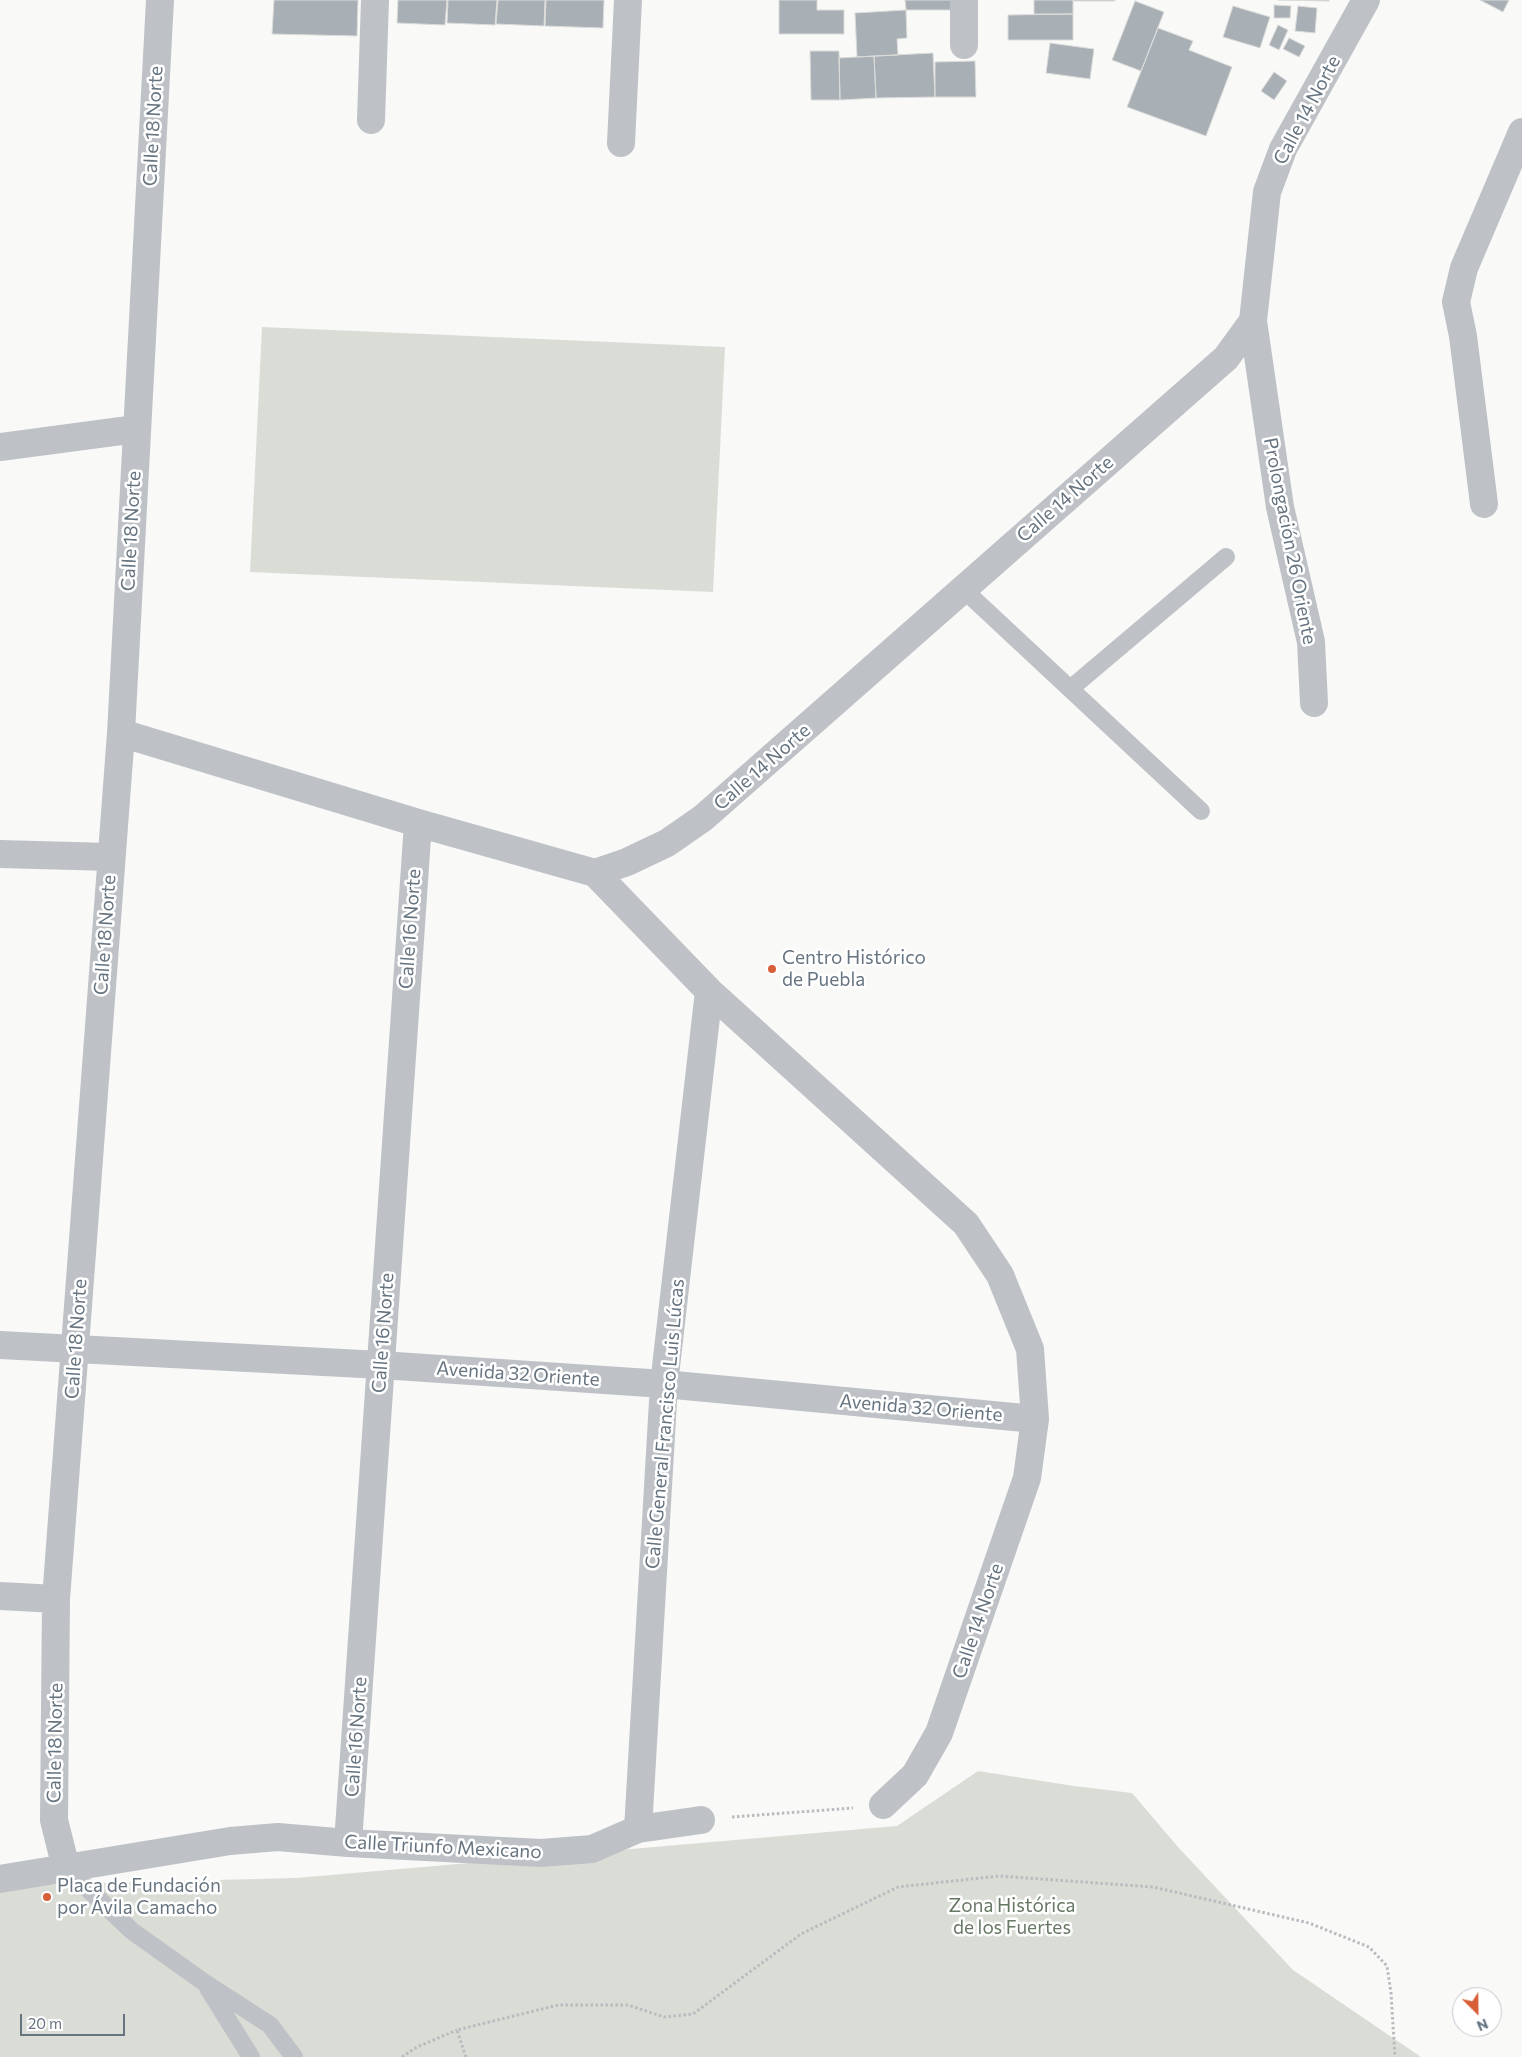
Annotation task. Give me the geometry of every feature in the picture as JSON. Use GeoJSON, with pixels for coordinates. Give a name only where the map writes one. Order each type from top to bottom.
{"type":"FeatureCollection","features":[{"type":"Feature","properties":{"kind":"street","name":"Calle 18 Norte"},"geometry":{"type":"LineString","coordinates":[[66,1868],[54,1820],[56,1599],[110,858],[121,733],[160,0]]}},
{"type":"Feature","properties":{"kind":"street"},"geometry":{"type":"LineString","coordinates":[[371,120],[375,0]]}},
{"type":"Feature","properties":{"kind":"street"},"geometry":{"type":"LineString","coordinates":[[621,142],[628,0]]}},
{"type":"Feature","properties":{"kind":"street"},"geometry":{"type":"LineString","coordinates":[[964,0],[964,45]]}},
{"type":"Feature","properties":{"kind":"street","name":"Calle 14 Norte"},"geometry":{"type":"LineString","coordinates":[[883,1805],[915,1775],[939,1733],[1027,1478],[1035,1419],[1030,1350],[1000,1275],[966,1224],[709,991],[594,873],[627,862],[667,843],[703,818],[1226,358],[1253,321],[1267,192],[1283,149],[1366,0]]}},
{"type":"Feature","properties":{"kind":"street"},"geometry":{"type":"LineString","coordinates":[[1484,504],[1456,302],[1464,268],[1522,132]]}},
{"type":"Feature","properties":{"kind":"street","name":"Prolongación 26 Oriente"},"geometry":{"type":"LineString","coordinates":[[1253,321],[1280,507],[1311,642],[1314,703]]}},
{"type":"Feature","properties":{"kind":"street"},"geometry":{"type":"LineString","coordinates":[[0,447],[136,429]]}},
{"type":"Feature","properties":{"kind":"street"},"geometry":{"type":"LineString","coordinates":[[121,733],[418,823],[594,873]]}},
{"type":"Feature","properties":{"kind":"street","name":"Calle 16 Norte"},"geometry":{"type":"LineString","coordinates":[[348,1843],[418,823]]}},
{"type":"Feature","properties":{"kind":"street"},"geometry":{"type":"LineString","coordinates":[[0,854],[110,858]]}},
{"type":"Feature","properties":{"kind":"street","name":"Calle General Francisco Luis Lúcas"},"geometry":{"type":"LineString","coordinates":[[638,1829],[664,1384],[709,991]]}},
{"type":"Feature","properties":{"kind":"street","name":"Avenida 32 Oriente"},"geometry":{"type":"LineString","coordinates":[[0,1345],[381,1365],[664,1384],[1035,1419]]}},
{"type":"Feature","properties":{"kind":"street"},"geometry":{"type":"LineString","coordinates":[[0,1596],[56,1599]]}},
{"type":"Feature","properties":{"kind":"street","name":"Calle Triunfo Mexicano"},"geometry":{"type":"LineString","coordinates":[[0,1879],[230,1841],[278,1837],[348,1843],[540,1853],[592,1849],[638,1829],[702,1820]]}},
{"type":"Feature","properties":{"kind":"lane"},"geometry":{"type":"LineString","coordinates":[[1070,688],[1226,557]]}},
{"type":"Feature","properties":{"kind":"lane"},"geometry":{"type":"LineString","coordinates":[[963,589],[1201,812]]}},
{"type":"Feature","properties":{"kind":"lane"},"geometry":{"type":"LineString","coordinates":[[66,1868],[132,1932],[205,1984],[270,2025],[294,2057]]}},
{"type":"Feature","properties":{"kind":"lane"},"geometry":{"type":"LineString","coordinates":[[205,1984],[251,2057]]}},
{"type":"Feature","properties":{"kind":"path"},"geometry":{"type":"LineString","coordinates":[[702,1820],[883,1805]]}},
{"type":"Feature","properties":{"kind":"path"},"geometry":{"type":"LineString","coordinates":[[402,2057],[434,2039],[457,2030],[558,2005],[628,2005],[664,2017],[693,2014],[802,1934],[898,1887],[999,1876],[1153,1888],[1309,1923],[1369,1947],[1387,1966],[1391,1993],[1395,2057]]}},
{"type":"Feature","properties":{"kind":"path"},"geometry":{"type":"LineString","coordinates":[[457,2030],[466,2057]]}},
{"type":"Feature","properties":{"kind":"green space"},"geometry":{"type":"Polygon","coordinates":[[[262,327],[725,347],[713,592],[250,572],[262,327]]]}},
{"type":"Feature","properties":{"kind":"green space","name":"Zona Histórica de los Fuertes"},"geometry":{"type":"Polygon","coordinates":[[[978,1771],[1132,1793],[1178,1847],[1293,1970],[1421,2057],[0,2057],[0,1888],[17,1885],[296,1878],[897,1826],[978,1771]]]}},
{"type":"Feature","properties":{"kind":"building"},"geometry":{"type":"Polygon","coordinates":[[[274,0],[358,0],[357,36],[272,34],[274,0]]]}},
{"type":"Feature","properties":{"kind":"building"},"geometry":{"type":"Polygon","coordinates":[[[398,0],[447,0],[445,25],[397,23],[398,0]]]}},
{"type":"Feature","properties":{"kind":"building"},"geometry":{"type":"Polygon","coordinates":[[[448,0],[497,0],[495,25],[447,23],[448,0]]]}},
{"type":"Feature","properties":{"kind":"building"},"geometry":{"type":"Polygon","coordinates":[[[498,0],[545,0],[544,26],[496,24],[498,0]]]}},
{"type":"Feature","properties":{"kind":"building"},"geometry":{"type":"Polygon","coordinates":[[[546,0],[604,0],[603,28],[545,26],[546,0]]]}},
{"type":"Feature","properties":{"kind":"building"},"geometry":{"type":"Polygon","coordinates":[[[779,0],[817,0],[817,10],[844,10],[844,34],[779,34],[779,0]]]}},
{"type":"Feature","properties":{"kind":"building"},"geometry":{"type":"Polygon","coordinates":[[[905,0],[953,0],[953,10],[906,10],[905,0]]]}},
{"type":"Feature","properties":{"kind":"building"},"geometry":{"type":"Polygon","coordinates":[[[1034,0],[1073,0],[1073,14],[1034,14],[1034,0]]]}},
{"type":"Feature","properties":{"kind":"building"},"geometry":{"type":"Polygon","coordinates":[[[1115,0],[1115,1],[1073,1],[1115,0]]]}},
{"type":"Feature","properties":{"kind":"building"},"geometry":{"type":"Polygon","coordinates":[[[1278,0],[1329,0],[1329,1],[1278,0]]]}},
{"type":"Feature","properties":{"kind":"building"},"geometry":{"type":"Polygon","coordinates":[[[1480,0],[1509,0],[1503,12],[1480,0]]]}},
{"type":"Feature","properties":{"kind":"building"},"geometry":{"type":"Polygon","coordinates":[[[1135,1],[1164,12],[1141,71],[1112,60],[1135,1]]]}},
{"type":"Feature","properties":{"kind":"building"},"geometry":{"type":"Polygon","coordinates":[[[1274,5],[1291,6],[1290,18],[1274,18],[1274,5]]]}},
{"type":"Feature","properties":{"kind":"building"},"geometry":{"type":"Polygon","coordinates":[[[1233,6],[1270,17],[1260,48],[1223,37],[1233,6]]]}},
{"type":"Feature","properties":{"kind":"building"},"geometry":{"type":"Polygon","coordinates":[[[1298,6],[1317,8],[1315,33],[1295,31],[1298,6]]]}},
{"type":"Feature","properties":{"kind":"building"},"geometry":{"type":"Polygon","coordinates":[[[906,10],[907,38],[897,39],[898,55],[857,57],[855,13],[906,10]]]}},
{"type":"Feature","properties":{"kind":"building"},"geometry":{"type":"Polygon","coordinates":[[[1073,14],[1073,40],[1008,40],[1008,15],[1073,14]]]}},
{"type":"Feature","properties":{"kind":"building"},"geometry":{"type":"Polygon","coordinates":[[[1278,25],[1288,30],[1279,50],[1269,45],[1278,25]]]}},
{"type":"Feature","properties":{"kind":"building"},"geometry":{"type":"Polygon","coordinates":[[[1158,28],[1193,41],[1189,50],[1232,67],[1206,136],[1127,107],[1158,28]]]}},
{"type":"Feature","properties":{"kind":"building"},"geometry":{"type":"Polygon","coordinates":[[[1289,38],[1305,46],[1299,57],[1283,49],[1289,38]]]}},
{"type":"Feature","properties":{"kind":"building"},"geometry":{"type":"Polygon","coordinates":[[[1050,43],[1094,49],[1090,79],[1046,73],[1050,43]]]}},
{"type":"Feature","properties":{"kind":"building"},"geometry":{"type":"Polygon","coordinates":[[[810,51],[839,51],[840,100],[811,100],[810,51]]]}},
{"type":"Feature","properties":{"kind":"building"},"geometry":{"type":"Polygon","coordinates":[[[933,53],[935,97],[876,98],[874,56],[933,53]]]}},
{"type":"Feature","properties":{"kind":"building"},"geometry":{"type":"Polygon","coordinates":[[[874,56],[876,98],[840,100],[839,58],[874,56]]]}},
{"type":"Feature","properties":{"kind":"building"},"geometry":{"type":"Polygon","coordinates":[[[975,61],[976,97],[935,97],[935,62],[975,61]]]}},
{"type":"Feature","properties":{"kind":"building"},"geometry":{"type":"Polygon","coordinates":[[[1274,72],[1287,81],[1274,100],[1261,91],[1274,72]]]}},
{"type":"Feature","properties":{"kind":"place","name":"Centro Histórico de Puebla"},"geometry":{"type":"Point","coordinates":[772,969]}},
{"type":"Feature","properties":{"kind":"place","name":"Placa de Fundación por Ávila Camacho"},"geometry":{"type":"Point","coordinates":[47,1897]}}]}
